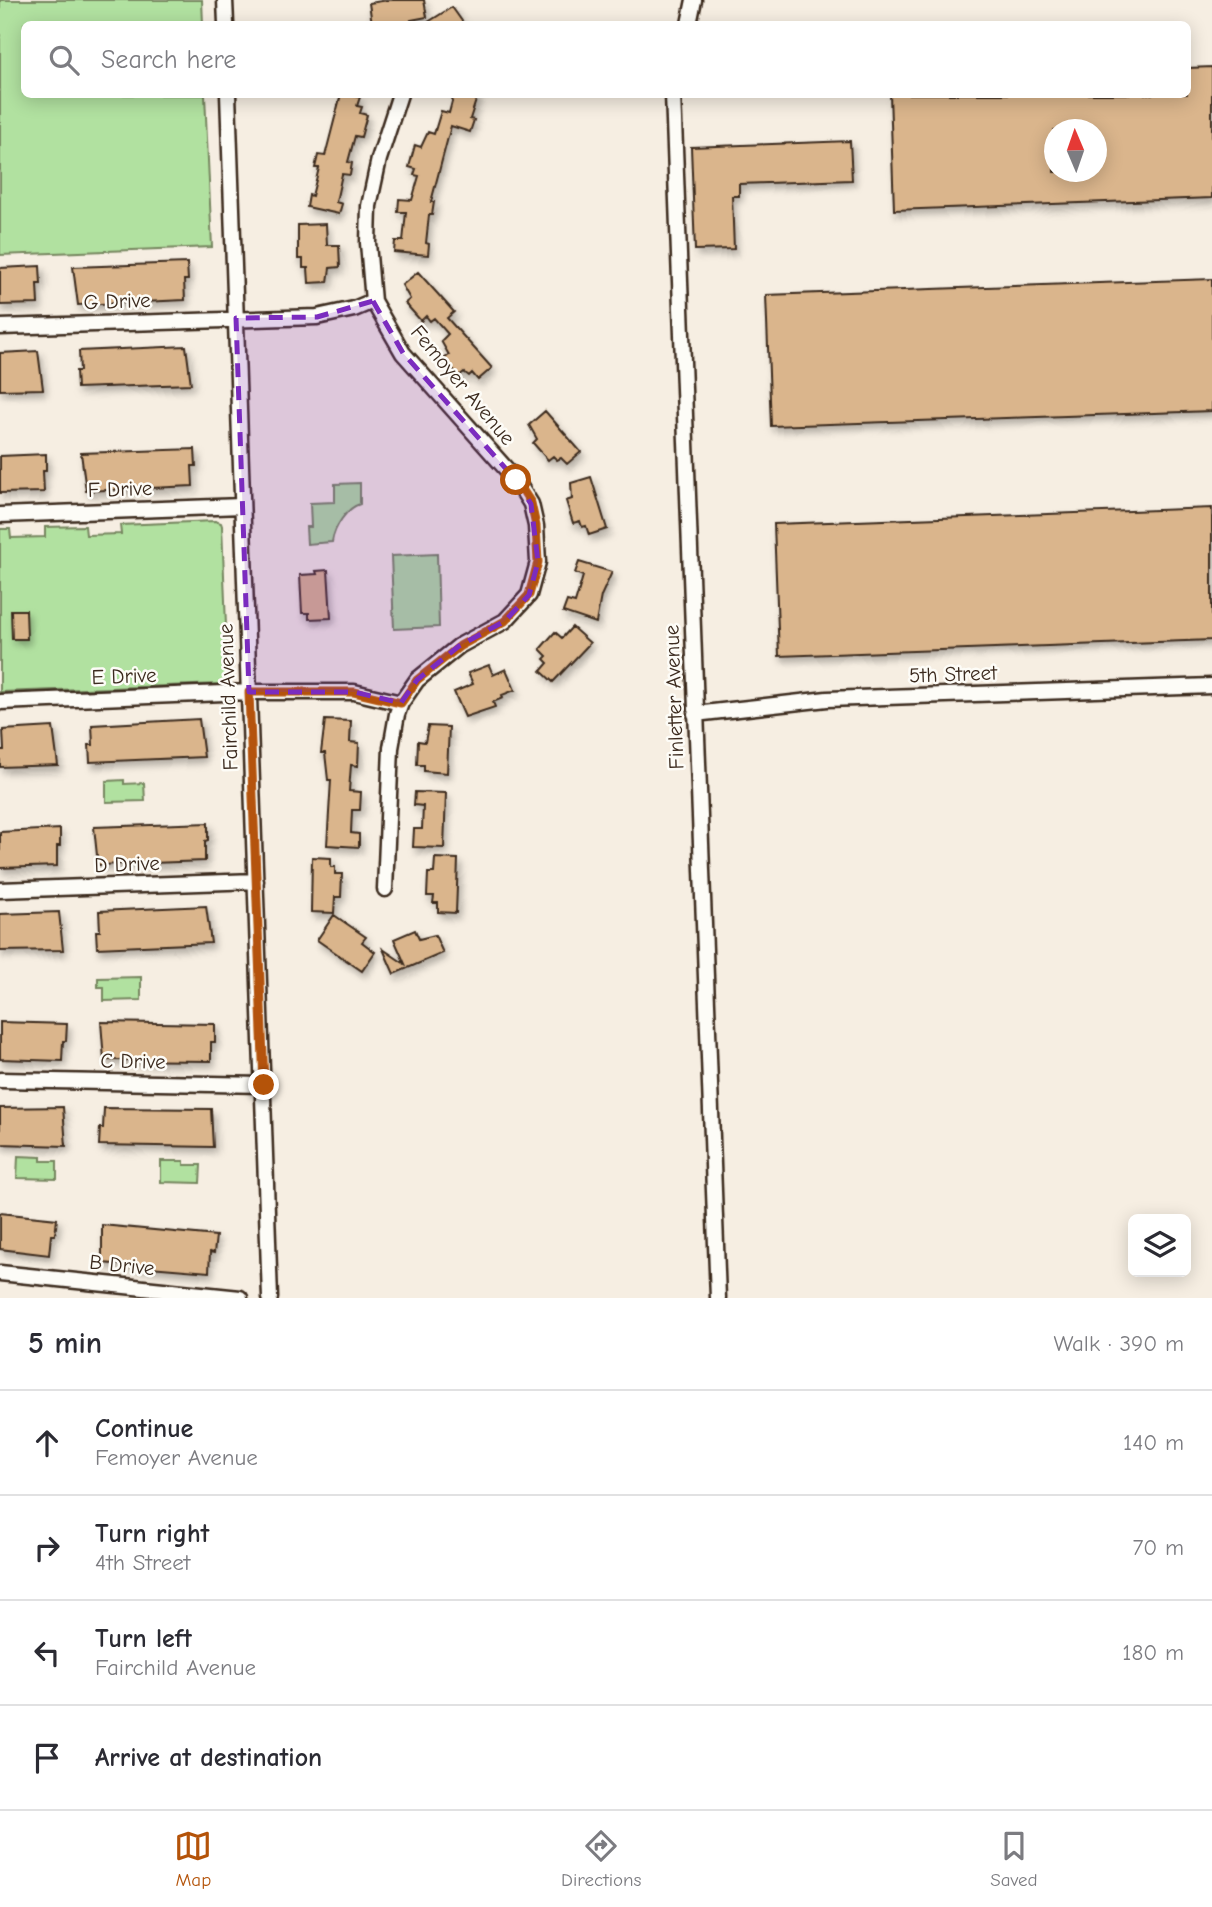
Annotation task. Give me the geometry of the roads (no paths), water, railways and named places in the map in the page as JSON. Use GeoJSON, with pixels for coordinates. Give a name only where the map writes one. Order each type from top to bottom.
{"type":"FeatureCollection","features":[{"type":"Feature","properties":{"kind":"street"},"geometry":{"type":"LineString","coordinates":[[225,0],[226,21]]}},
{"type":"Feature","properties":{"kind":"street"},"geometry":{"type":"LineString","coordinates":[[690,21],[694,0]]}},
{"type":"Feature","properties":{"kind":"street","name":"Fairchild Avenue"},"geometry":{"type":"LineString","coordinates":[[228,98],[270,1298]]}},
{"type":"Feature","properties":{"kind":"street","name":"Femoyer Avenue"},"geometry":{"type":"LineString","coordinates":[[385,889],[391,748],[401,703],[417,680],[460,646],[505,621],[529,595],[538,562],[536,526],[531,503],[516,480],[404,353],[373,300],[368,243],[369,206],[399,98]]}},
{"type":"Feature","properties":{"kind":"street","name":"Finletter Avenue"},"geometry":{"type":"LineString","coordinates":[[673,98],[718,1298]]}},
{"type":"Feature","properties":{"kind":"street","name":"G Drive"},"geometry":{"type":"LineString","coordinates":[[0,327],[317,317],[354,309],[373,300]]}},
{"type":"Feature","properties":{"kind":"street","name":"F Drive"},"geometry":{"type":"LineString","coordinates":[[0,514],[242,506]]}},
{"type":"Feature","properties":{"kind":"street","name":"5th Street"},"geometry":{"type":"LineString","coordinates":[[695,714],[827,699],[1212,686]]}},
{"type":"Feature","properties":{"kind":"street","name":"E Drive"},"geometry":{"type":"LineString","coordinates":[[0,702],[249,692],[354,692],[401,703]]}},
{"type":"Feature","properties":{"kind":"street","name":"D Drive"},"geometry":{"type":"LineString","coordinates":[[0,890],[256,881]]}},
{"type":"Feature","properties":{"kind":"street","name":"C Drive"},"geometry":{"type":"LineString","coordinates":[[0,1080],[264,1085]]}},
{"type":"Feature","properties":{"kind":"street","name":"B Drive"},"geometry":{"type":"LineString","coordinates":[[0,1273],[240,1298]]}}]}
